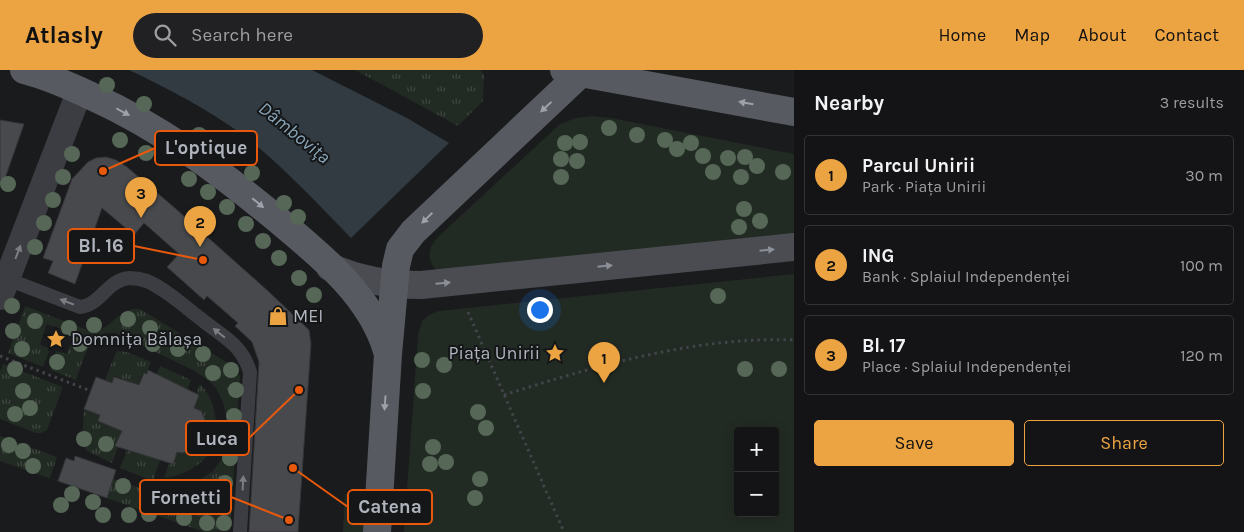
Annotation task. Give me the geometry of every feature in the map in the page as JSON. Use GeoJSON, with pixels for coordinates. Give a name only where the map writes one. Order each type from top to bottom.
{"type":"FeatureCollection","features":[{"type":"Feature","properties":{"kind":"main road"},"geometry":{"type":"LineString","coordinates":[[24,70],[80,90],[152,128],[202,159],[232,182],[294,234],[330,267],[358,297],[372,315],[388,354]]}},
{"type":"Feature","properties":{"kind":"main road"},"geometry":{"type":"LineString","coordinates":[[377,532],[388,354],[395,284],[400,249],[413,232],[573,72],[794,112]]}},
{"type":"Feature","properties":{"kind":"main road"},"geometry":{"type":"LineString","coordinates":[[330,267],[358,277],[395,284],[444,283],[794,247]]}},
{"type":"Feature","properties":{"kind":"street"},"geometry":{"type":"LineString","coordinates":[[4,288],[80,90]]}},
{"type":"Feature","properties":{"kind":"lane"},"geometry":{"type":"LineString","coordinates":[[4,288],[80,306],[88,306],[118,281],[127,278],[145,280],[169,294],[238,349],[247,361],[250,372],[240,532]]}},
{"type":"Feature","properties":{"kind":"path"},"geometry":{"type":"LineString","coordinates":[[468,312],[564,532]]}},
{"type":"Feature","properties":{"kind":"path"},"geometry":{"type":"LineString","coordinates":[[504,394],[564,376],[642,357],[717,343],[794,340]]}},
{"type":"Feature","properties":{"kind":"path"},"geometry":{"type":"LineString","coordinates":[[0,356],[91,391]]}},
{"type":"Feature","properties":{"kind":"green space"},"geometry":{"type":"Polygon","coordinates":[[[355,70],[480,70],[484,74],[483,101],[458,126],[355,70]]]}},
{"type":"Feature","properties":{"kind":"green space"},"geometry":{"type":"Polygon","coordinates":[[[592,116],[611,118],[794,154],[794,238],[438,271],[434,267],[429,253],[439,236],[560,124],[576,118],[592,116]]]}},
{"type":"Feature","properties":{"kind":"green space"},"geometry":{"type":"Polygon","coordinates":[[[794,274],[794,532],[404,532],[418,335],[422,321],[429,315],[439,311],[794,274]]]}},
{"type":"Feature","properties":{"kind":"green space"},"geometry":{"type":"Polygon","coordinates":[[[25,306],[94,331],[101,329],[125,312],[132,309],[140,309],[236,368],[240,377],[230,531],[204,532],[0,461],[0,436],[57,457],[50,478],[106,497],[113,479],[157,493],[169,493],[190,486],[213,471],[226,449],[229,427],[223,402],[216,388],[209,381],[195,371],[118,334],[108,333],[94,340],[89,347],[76,380],[50,370],[56,351],[67,354],[74,334],[47,324],[40,344],[50,349],[43,367],[8,353],[25,306]],[[202,494],[178,498],[179,507],[203,503],[202,494]]]}},
{"type":"Feature","properties":{"kind":"green space"},"geometry":{"type":"Polygon","coordinates":[[[118,351],[127,352],[151,362],[146,374],[143,373],[138,386],[115,376],[112,383],[105,380],[118,351]]]}},
{"type":"Feature","properties":{"kind":"green space"},"geometry":{"type":"Polygon","coordinates":[[[3,364],[63,387],[47,430],[36,433],[0,419],[0,372],[3,364]]]}},
{"type":"Feature","properties":{"kind":"green space"},"geometry":{"type":"Polygon","coordinates":[[[160,366],[191,380],[187,390],[155,377],[160,366]]]}},
{"type":"Feature","properties":{"kind":"green space"},"geometry":{"type":"Polygon","coordinates":[[[200,384],[212,402],[217,429],[215,443],[211,451],[198,465],[182,474],[164,478],[169,464],[172,464],[177,452],[185,454],[187,447],[194,450],[203,447],[209,430],[205,421],[199,418],[201,411],[194,408],[199,395],[196,393],[200,384]]]}},
{"type":"Feature","properties":{"kind":"green space"},"geometry":{"type":"Polygon","coordinates":[[[84,409],[100,415],[122,430],[112,463],[87,451],[82,444],[84,409]]]}},
{"type":"Feature","properties":{"kind":"green space"},"geometry":{"type":"Polygon","coordinates":[[[128,448],[160,460],[153,481],[120,468],[128,448]]]}},
{"type":"Feature","properties":{"kind":"green space"},"geometry":{"type":"Polygon","coordinates":[[[345,494],[366,495],[363,532],[343,532],[345,494]]]}},
{"type":"Feature","properties":{"kind":"water","name":"Dâmbovița"},"geometry":{"type":"Polygon","coordinates":[[[129,70],[312,70],[407,118],[449,143],[351,238],[283,169],[239,132],[186,99],[129,70]]]}},
{"type":"Feature","properties":{"kind":"building"},"geometry":{"type":"Polygon","coordinates":[[[0,120],[24,124],[3,184],[0,183],[0,120]]]}},
{"type":"Feature","properties":{"kind":"building"},"geometry":{"type":"Polygon","coordinates":[[[106,157],[116,160],[127,167],[268,291],[309,330],[311,344],[298,532],[249,532],[259,362],[252,342],[235,326],[238,323],[207,296],[204,300],[167,267],[179,254],[144,223],[134,235],[102,208],[75,284],[48,273],[53,261],[43,258],[72,179],[88,162],[96,158],[106,157]]]}},
{"type":"Feature","properties":{"kind":"building"},"geometry":{"type":"Polygon","coordinates":[[[148,370],[199,395],[194,408],[201,411],[209,429],[203,447],[182,453],[177,452],[173,464],[115,446],[122,431],[98,421],[100,415],[84,409],[96,377],[112,383],[114,377],[139,385],[144,373],[147,374],[148,370]]]}},
{"type":"Feature","properties":{"kind":"building"},"geometry":{"type":"Polygon","coordinates":[[[75,456],[116,470],[107,498],[58,481],[66,458],[74,461],[75,456]]]}},
{"type":"Feature","properties":{"kind":"place","name":"L'optique"},"geometry":{"type":"Point","coordinates":[103,171]}},
{"type":"Feature","properties":{"kind":"place","name":"Bl. 17"},"geometry":{"type":"Point","coordinates":[141,218]}},
{"type":"Feature","properties":{"kind":"place","name":"ING"},"geometry":{"type":"Point","coordinates":[200,247]}},
{"type":"Feature","properties":{"kind":"place","name":"Bl. 16"},"geometry":{"type":"Point","coordinates":[203,260]}},
{"type":"Feature","properties":{"kind":"place","name":"MEI"},"geometry":{"type":"Point","coordinates":[278,316]}},
{"type":"Feature","properties":{"kind":"place","name":"Domnița Bălașa"},"geometry":{"type":"Point","coordinates":[56,339]}},
{"type":"Feature","properties":{"kind":"place","name":"Piața Unirii"},"geometry":{"type":"Point","coordinates":[555,353]}},
{"type":"Feature","properties":{"kind":"place","name":"Parcul Unirii"},"geometry":{"type":"Point","coordinates":[604,383]}},
{"type":"Feature","properties":{"kind":"place","name":"Luca"},"geometry":{"type":"Point","coordinates":[299,390]}},
{"type":"Feature","properties":{"kind":"place","name":"Catena"},"geometry":{"type":"Point","coordinates":[293,468]}},
{"type":"Feature","properties":{"kind":"place","name":"Fornetti"},"geometry":{"type":"Point","coordinates":[289,520]}}]}
